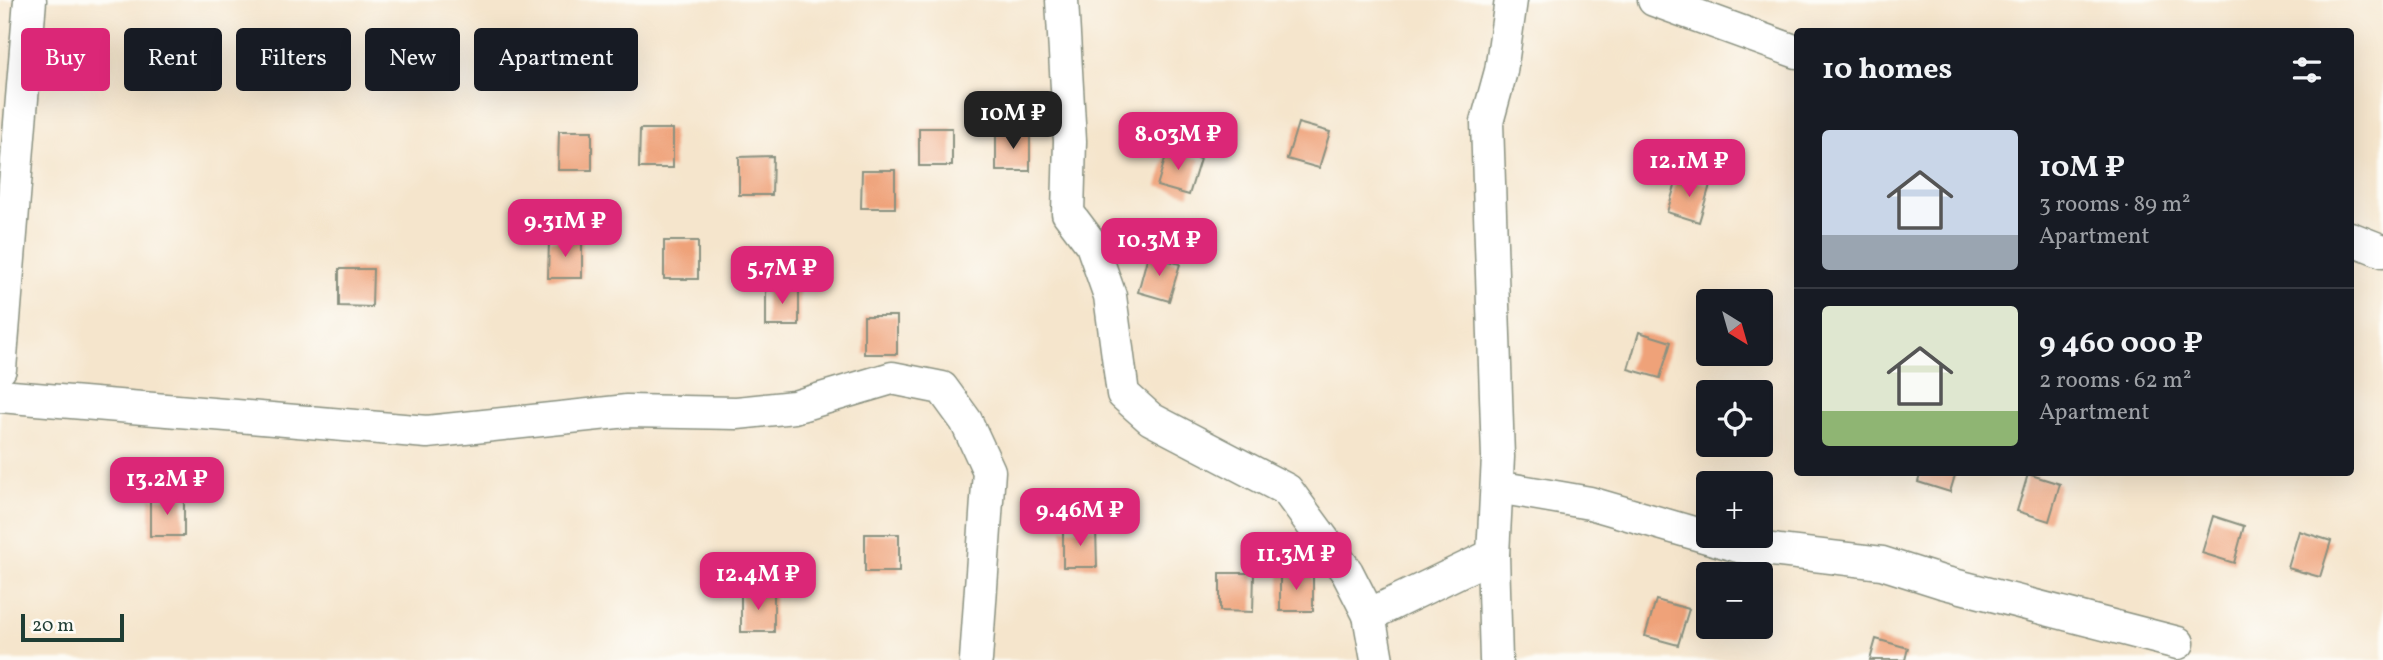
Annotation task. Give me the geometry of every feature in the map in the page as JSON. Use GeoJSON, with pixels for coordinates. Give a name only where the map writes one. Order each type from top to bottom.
{"type":"FeatureCollection","features":[{"type":"Feature","properties":{"kind":"street"},"geometry":{"type":"LineString","coordinates":[[0,369],[30,0]]}},
{"type":"Feature","properties":{"kind":"street"},"geometry":{"type":"LineString","coordinates":[[1062,0],[1070,141],[1068,213],[1092,245],[1110,296],[1124,394],[1151,419],[1287,490],[1347,572],[1370,615],[1377,660]]}},
{"type":"Feature","properties":{"kind":"street"},"geometry":{"type":"LineString","coordinates":[[1496,660],[1493,555],[1497,487],[1486,122],[1500,71],[1511,0]]}},
{"type":"Feature","properties":{"kind":"street"},"geometry":{"type":"LineString","coordinates":[[1654,0],[1794,51]]}},
{"type":"Feature","properties":{"kind":"street"},"geometry":{"type":"LineString","coordinates":[[2354,240],[2383,251]]}},
{"type":"Feature","properties":{"kind":"street"},"geometry":{"type":"LineString","coordinates":[[0,396],[376,425],[427,432],[627,411],[737,413],[794,407],[892,377],[942,388],[967,421],[989,471],[976,660]]}},
{"type":"Feature","properties":{"kind":"street"},"geometry":{"type":"LineString","coordinates":[[1497,487],[1590,503],[1738,546],[1882,563],[1942,582],[2178,643]]}},
{"type":"Feature","properties":{"kind":"street"},"geometry":{"type":"LineString","coordinates":[[1370,615],[1493,555]]}},
{"type":"Feature","properties":{"kind":"building"},"geometry":{"type":"Polygon","coordinates":[[[1298,123],[1330,132],[1319,168],[1287,159],[1298,123]]]}},
{"type":"Feature","properties":{"kind":"building"},"geometry":{"type":"Polygon","coordinates":[[[919,128],[952,128],[952,166],[919,166],[919,128]]]}},
{"type":"Feature","properties":{"kind":"building"},"geometry":{"type":"Polygon","coordinates":[[[640,129],[673,129],[673,168],[639,168],[640,129]]]}},
{"type":"Feature","properties":{"kind":"building"},"geometry":{"type":"Polygon","coordinates":[[[559,131],[592,131],[592,170],[558,170],[559,131]]]}},
{"type":"Feature","properties":{"kind":"building"},"geometry":{"type":"Polygon","coordinates":[[[996,132],[1030,132],[1030,171],[996,171],[996,132]]]}},
{"type":"Feature","properties":{"kind":"building"},"geometry":{"type":"Polygon","coordinates":[[[1168,149],[1200,159],[1189,195],[1157,186],[1168,149]]]}},
{"type":"Feature","properties":{"kind":"building"},"geometry":{"type":"Polygon","coordinates":[[[773,156],[772,195],[739,195],[739,157],[773,156]]]}},
{"type":"Feature","properties":{"kind":"building"},"geometry":{"type":"Polygon","coordinates":[[[862,170],[895,170],[895,208],[861,208],[862,170]]]}},
{"type":"Feature","properties":{"kind":"building"},"geometry":{"type":"Polygon","coordinates":[[[1678,176],[1710,185],[1699,222],[1667,212],[1678,176]]]}},
{"type":"Feature","properties":{"kind":"building"},"geometry":{"type":"Polygon","coordinates":[[[549,240],[582,240],[582,278],[548,278],[549,240]]]}},
{"type":"Feature","properties":{"kind":"building"},"geometry":{"type":"Polygon","coordinates":[[[664,241],[698,241],[698,279],[664,279],[664,241]]]}},
{"type":"Feature","properties":{"kind":"building"},"geometry":{"type":"Polygon","coordinates":[[[1148,255],[1180,264],[1169,301],[1138,292],[1148,255]]]}},
{"type":"Feature","properties":{"kind":"building"},"geometry":{"type":"Polygon","coordinates":[[[339,269],[373,269],[372,307],[339,306],[339,269]]]}},
{"type":"Feature","properties":{"kind":"building"},"geometry":{"type":"Polygon","coordinates":[[[766,287],[799,287],[799,326],[766,326],[766,287]]]}},
{"type":"Feature","properties":{"kind":"building"},"geometry":{"type":"Polygon","coordinates":[[[864,316],[897,316],[897,354],[864,354],[864,316]]]}},
{"type":"Feature","properties":{"kind":"building"},"geometry":{"type":"Polygon","coordinates":[[[1639,332],[1671,342],[1660,378],[1628,369],[1639,332]]]}},
{"type":"Feature","properties":{"kind":"building"},"geometry":{"type":"Polygon","coordinates":[[[1920,476],[1955,476],[1950,492],[1918,482],[1920,476]]]}},
{"type":"Feature","properties":{"kind":"building"},"geometry":{"type":"Polygon","coordinates":[[[2027,476],[2060,484],[2049,521],[2017,511],[2027,476]]]}},
{"type":"Feature","properties":{"kind":"building"},"geometry":{"type":"Polygon","coordinates":[[[150,498],[184,498],[184,536],[150,536],[150,498]]]}},
{"type":"Feature","properties":{"kind":"building"},"geometry":{"type":"Polygon","coordinates":[[[2213,516],[2244,526],[2234,563],[2202,553],[2213,516]]]}},
{"type":"Feature","properties":{"kind":"building"},"geometry":{"type":"Polygon","coordinates":[[[1063,529],[1096,529],[1097,567],[1063,567],[1063,529]]]}},
{"type":"Feature","properties":{"kind":"building"},"geometry":{"type":"Polygon","coordinates":[[[2299,531],[2331,541],[2320,577],[2288,568],[2299,531]]]}},
{"type":"Feature","properties":{"kind":"building"},"geometry":{"type":"Polygon","coordinates":[[[865,534],[899,534],[899,572],[865,572],[865,534]]]}},
{"type":"Feature","properties":{"kind":"building"},"geometry":{"type":"Polygon","coordinates":[[[1280,572],[1313,572],[1313,611],[1280,611],[1280,572]]]}},
{"type":"Feature","properties":{"kind":"building"},"geometry":{"type":"Polygon","coordinates":[[[1220,573],[1254,573],[1253,612],[1220,611],[1220,573]]]}},
{"type":"Feature","properties":{"kind":"building"},"geometry":{"type":"Polygon","coordinates":[[[741,593],[774,593],[774,632],[741,632],[741,593]]]}},
{"type":"Feature","properties":{"kind":"building"},"geometry":{"type":"Polygon","coordinates":[[[1656,600],[1689,609],[1678,645],[1645,636],[1656,600]]]}},
{"type":"Feature","properties":{"kind":"building"},"geometry":{"type":"Polygon","coordinates":[[[1876,639],[1908,648],[1905,660],[1870,660],[1876,639]]]}}]}
